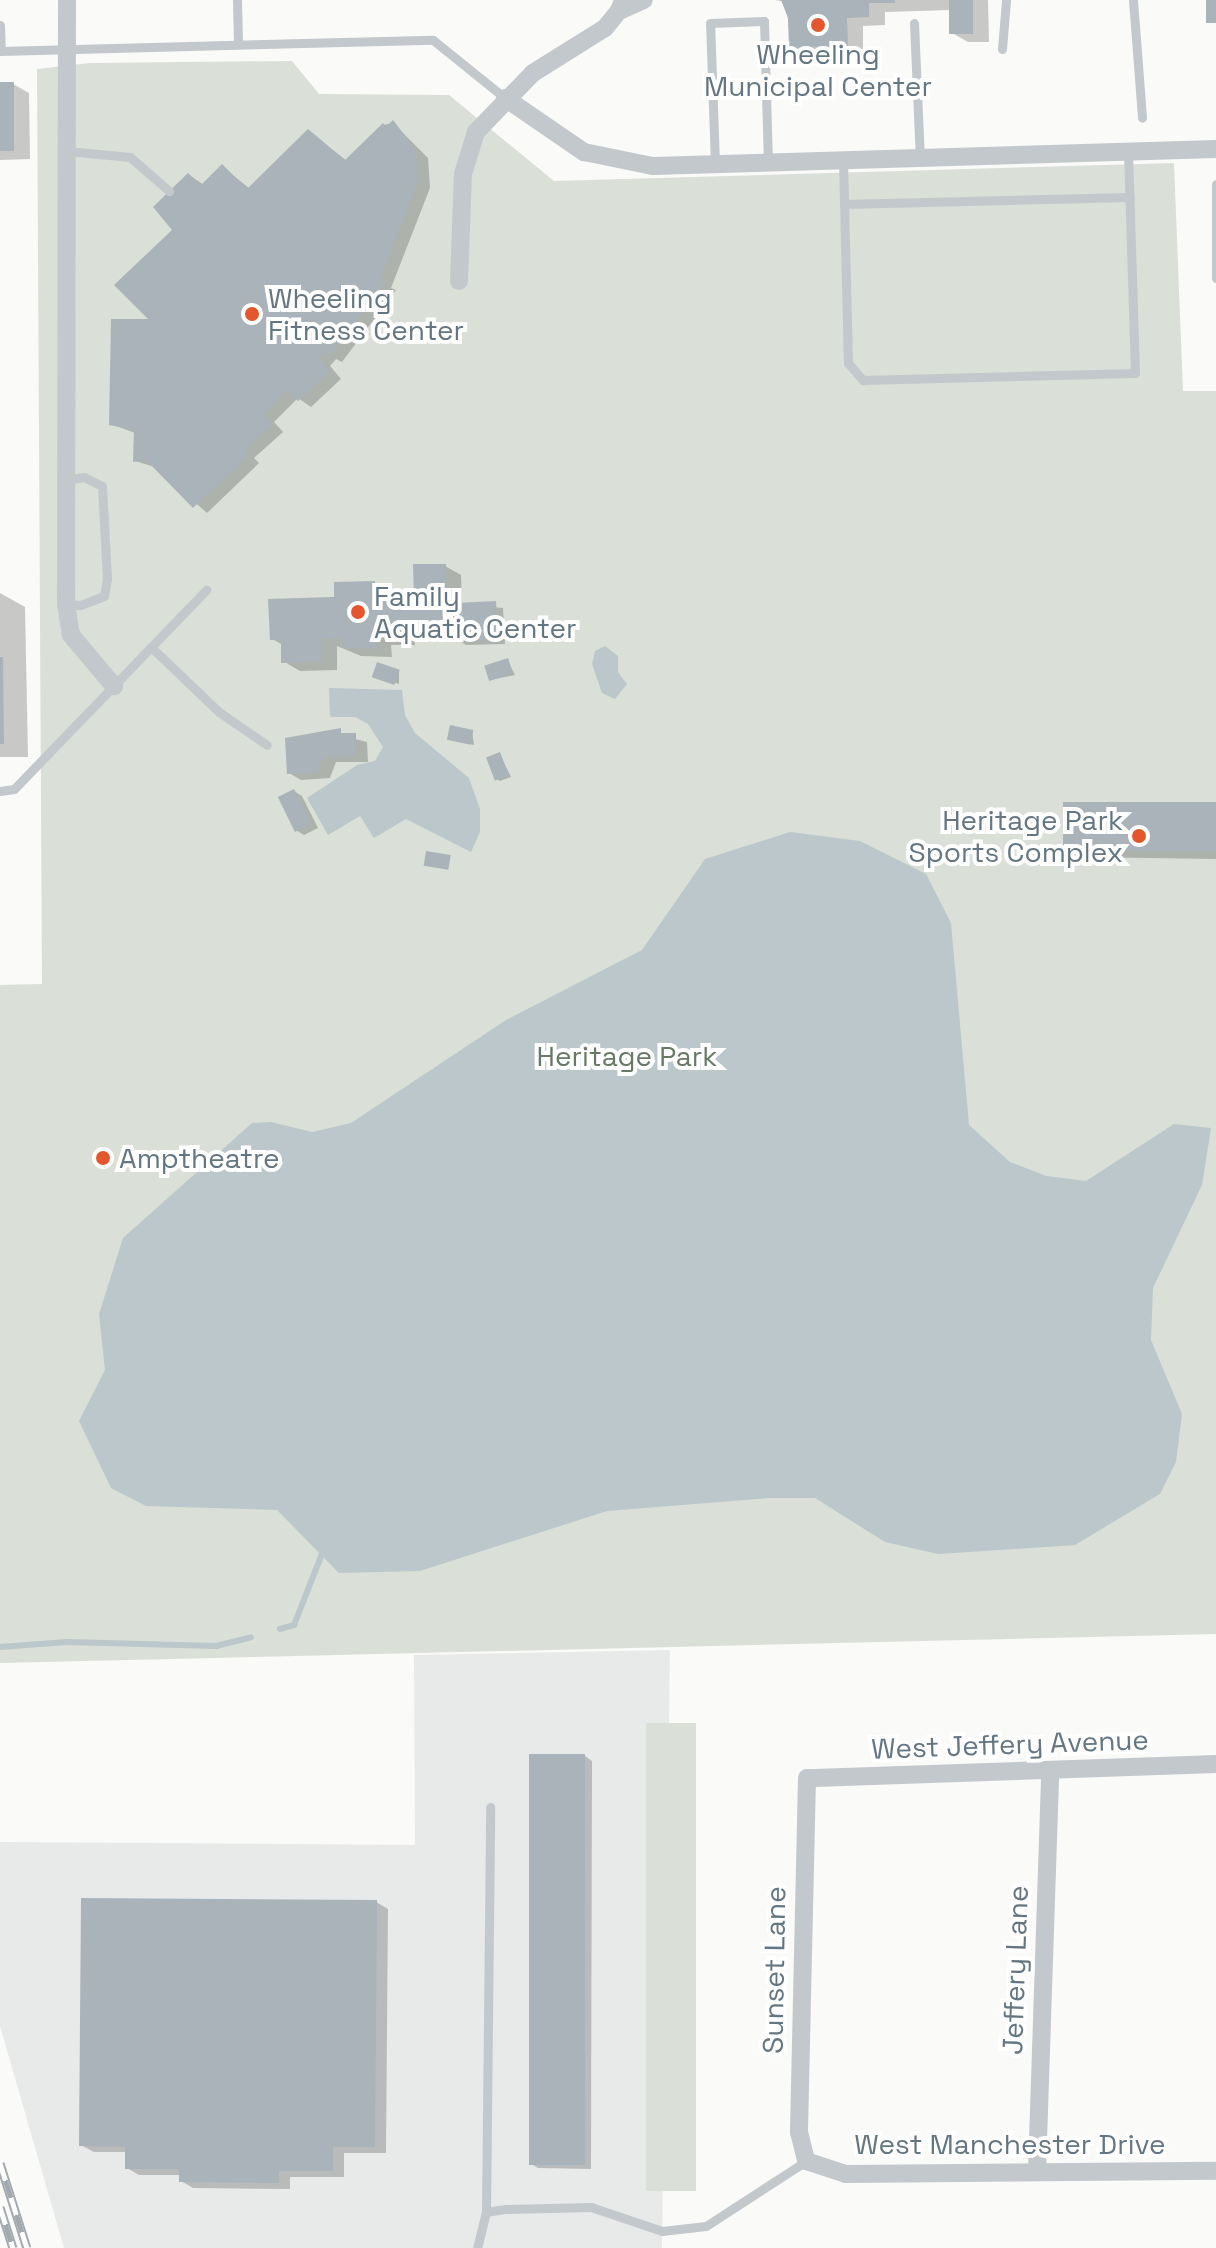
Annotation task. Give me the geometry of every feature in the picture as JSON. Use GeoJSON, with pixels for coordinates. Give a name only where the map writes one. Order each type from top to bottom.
{"type":"FeatureCollection","features":[{"type":"Feature","properties":{"kind":"street"},"geometry":{"type":"LineString","coordinates":[[67,0],[66,604],[71,635],[114,686]]}},
{"type":"Feature","properties":{"kind":"street"},"geometry":{"type":"LineString","coordinates":[[459,281],[463,174],[476,132],[505,98],[533,73],[605,28],[621,6],[644,0]]}},
{"type":"Feature","properties":{"kind":"street"},"geometry":{"type":"LineString","coordinates":[[505,98],[584,152],[653,166],[1216,149]]}},
{"type":"Feature","properties":{"kind":"street","name":"West Jeffery Avenue"},"geometry":{"type":"LineString","coordinates":[[807,1778],[1216,1764]]}},
{"type":"Feature","properties":{"kind":"street","name":"Jeffery Lane"},"geometry":{"type":"LineString","coordinates":[[1037,2171],[1050,1771]]}},
{"type":"Feature","properties":{"kind":"street","name":"Sunset Lane"},"geometry":{"type":"LineString","coordinates":[[806,2161],[799,2132],[807,1778]]}},
{"type":"Feature","properties":{"kind":"street","name":"West Manchester Drive"},"geometry":{"type":"LineString","coordinates":[[806,2161],[846,2174],[1216,2171]]}},
{"type":"Feature","properties":{"kind":"lane"},"geometry":{"type":"LineString","coordinates":[[237,0],[238,44]]}},
{"type":"Feature","properties":{"kind":"lane"},"geometry":{"type":"LineString","coordinates":[[1002,49],[1006,0]]}},
{"type":"Feature","properties":{"kind":"lane"},"geometry":{"type":"LineString","coordinates":[[1133,0],[1142,118]]}},
{"type":"Feature","properties":{"kind":"lane"},"geometry":{"type":"LineString","coordinates":[[715,164],[710,23],[764,21],[768,163]]}},
{"type":"Feature","properties":{"kind":"lane"},"geometry":{"type":"LineString","coordinates":[[914,23],[920,158]]}},
{"type":"Feature","properties":{"kind":"lane"},"geometry":{"type":"LineString","coordinates":[[0,25],[0,51],[433,40],[505,98]]}},
{"type":"Feature","properties":{"kind":"lane"},"geometry":{"type":"LineString","coordinates":[[67,151],[130,157],[169,191]]}},
{"type":"Feature","properties":{"kind":"lane"},"geometry":{"type":"LineString","coordinates":[[843,160],[848,363],[863,380],[1135,373],[1128,152]]}},
{"type":"Feature","properties":{"kind":"lane"},"geometry":{"type":"LineString","coordinates":[[1216,184],[1216,278]]}},
{"type":"Feature","properties":{"kind":"lane"},"geometry":{"type":"LineString","coordinates":[[844,204],[1130,197]]}},
{"type":"Feature","properties":{"kind":"lane"},"geometry":{"type":"LineString","coordinates":[[65,480],[84,477],[102,486],[107,579],[104,596],[80,605],[66,604]]}},
{"type":"Feature","properties":{"kind":"lane"},"geometry":{"type":"LineString","coordinates":[[0,791],[14,789],[206,590]]}},
{"type":"Feature","properties":{"kind":"lane"},"geometry":{"type":"LineString","coordinates":[[151,647],[219,712],[267,745]]}},
{"type":"Feature","properties":{"kind":"lane"},"geometry":{"type":"LineString","coordinates":[[477,2248],[486,2212],[490,1807]]}},
{"type":"Feature","properties":{"kind":"lane"},"geometry":{"type":"LineString","coordinates":[[486,2212],[591,2207],[662,2231],[683,2232],[706,2226],[806,2161]]}},
{"type":"Feature","properties":{"kind":"shaded area"},"geometry":{"type":"Polygon","coordinates":[[[605,646],[618,656],[618,672],[627,684],[615,699],[602,693],[592,664],[595,651],[605,646]]]}},
{"type":"Feature","properties":{"kind":"shaded area"},"geometry":{"type":"Polygon","coordinates":[[[329,688],[402,690],[405,715],[415,733],[469,778],[480,809],[480,832],[471,852],[406,819],[374,838],[360,816],[328,835],[307,798],[357,765],[375,761],[383,747],[368,724],[355,717],[330,717],[329,688]]]}},
{"type":"Feature","properties":{"kind":"shaded area"},"geometry":{"type":"Polygon","coordinates":[[[790,832],[860,841],[926,874],[951,923],[969,1125],[1010,1162],[1046,1176],[1086,1181],[1174,1124],[1211,1128],[1202,1185],[1153,1288],[1151,1340],[1182,1414],[1176,1462],[1160,1494],[1075,1545],[938,1554],[885,1542],[815,1498],[769,1498],[607,1511],[420,1571],[339,1573],[277,1510],[146,1506],[111,1488],[79,1421],[105,1370],[99,1314],[123,1238],[252,1123],[271,1122],[312,1132],[351,1123],[506,1020],[642,950],[705,859],[790,832]]]}},
{"type":"Feature","properties":{"kind":"shaded area"},"geometry":{"type":"Polygon","coordinates":[[[670,1650],[662,2248],[64,2248],[0,2026],[0,1842],[415,1845],[414,1655],[670,1650]]]}},
{"type":"Feature","properties":{"kind":"green space","name":"Heritage Park"},"geometry":{"type":"Polygon","coordinates":[[[292,61],[319,94],[449,95],[554,181],[1174,163],[1183,391],[1216,391],[1216,1634],[0,1663],[0,985],[42,984],[37,69],[90,63],[292,61]]]}},
{"type":"Feature","properties":{"kind":"green space"},"geometry":{"type":"Polygon","coordinates":[[[646,1723],[696,1723],[696,2191],[646,2191],[646,1723]]]}},
{"type":"Feature","properties":{"kind":"building","name":"Wheeling Municipal Center"},"geometry":{"type":"Polygon","coordinates":[[[781,0],[895,0],[895,3],[869,3],[869,17],[847,18],[848,46],[789,48],[788,18],[781,0]]]}},
{"type":"Feature","properties":{"kind":"building"},"geometry":{"type":"Polygon","coordinates":[[[949,0],[973,0],[973,34],[949,34],[949,0]]]}},
{"type":"Feature","properties":{"kind":"building"},"geometry":{"type":"Polygon","coordinates":[[[1206,0],[1216,0],[1216,23],[1206,23],[1206,0]]]}},
{"type":"Feature","properties":{"kind":"building"},"geometry":{"type":"Polygon","coordinates":[[[0,82],[14,82],[14,151],[0,151],[0,82]]]}},
{"type":"Feature","properties":{"kind":"building","name":"Wheeling Fitness Center"},"geometry":{"type":"Polygon","coordinates":[[[393,120],[416,150],[418,181],[380,279],[385,282],[329,357],[325,352],[319,358],[330,371],[298,401],[287,390],[263,415],[272,424],[244,450],[248,456],[193,508],[146,460],[133,462],[134,430],[109,425],[111,319],[148,319],[114,285],[172,230],[153,207],[188,173],[201,185],[222,164],[247,189],[308,129],[345,160],[383,123],[386,127],[393,120]]]}},
{"type":"Feature","properties":{"kind":"building","name":"Family Aquatic Center"},"geometry":{"type":"Polygon","coordinates":[[[413,564],[446,564],[447,624],[398,624],[399,637],[376,637],[377,649],[342,648],[342,638],[321,638],[322,661],[281,663],[281,640],[270,640],[268,599],[334,597],[334,582],[375,581],[376,597],[414,600],[413,564]]]}},
{"type":"Feature","properties":{"kind":"building"},"geometry":{"type":"Polygon","coordinates":[[[496,601],[498,640],[458,642],[456,603],[496,601]]]}},
{"type":"Feature","properties":{"kind":"building"},"geometry":{"type":"Polygon","coordinates":[[[0,657],[3,657],[4,744],[0,744],[0,657]]]}},
{"type":"Feature","properties":{"kind":"building"},"geometry":{"type":"Polygon","coordinates":[[[508,658],[513,673],[489,681],[484,666],[508,658]]]}},
{"type":"Feature","properties":{"kind":"building"},"geometry":{"type":"Polygon","coordinates":[[[377,662],[400,670],[394,685],[372,677],[377,662]]]}},
{"type":"Feature","properties":{"kind":"building"},"geometry":{"type":"Polygon","coordinates":[[[450,725],[473,730],[470,745],[447,740],[450,725]]]}},
{"type":"Feature","properties":{"kind":"building"},"geometry":{"type":"Polygon","coordinates":[[[341,728],[341,733],[356,733],[356,756],[324,756],[317,773],[287,774],[285,738],[341,728]]]}},
{"type":"Feature","properties":{"kind":"building"},"geometry":{"type":"Polygon","coordinates":[[[500,752],[509,775],[495,781],[486,757],[500,752]]]}},
{"type":"Feature","properties":{"kind":"building"},"geometry":{"type":"Polygon","coordinates":[[[294,789],[311,824],[295,832],[278,797],[294,789]]]}},
{"type":"Feature","properties":{"kind":"building","name":"Heritage Park Sports Complex"},"geometry":{"type":"Polygon","coordinates":[[[1063,802],[1216,802],[1216,851],[1063,851],[1063,802]]]}},
{"type":"Feature","properties":{"kind":"building"},"geometry":{"type":"Polygon","coordinates":[[[426,851],[451,855],[448,870],[424,866],[426,851]]]}},
{"type":"Feature","properties":{"kind":"building"},"geometry":{"type":"Polygon","coordinates":[[[529,1754],[585,1754],[585,2165],[529,2165],[529,1754]]]}},
{"type":"Feature","properties":{"kind":"building"},"geometry":{"type":"Polygon","coordinates":[[[81,1898],[377,1900],[375,2147],[333,2147],[333,2171],[279,2171],[279,2183],[179,2182],[179,2169],[125,2169],[125,2147],[79,2146],[81,1898]]]}},
{"type":"Feature","properties":{"kind":"waterway"},"geometry":{"type":"LineString","coordinates":[[280,1629],[294,1625],[324,1549]]}},
{"type":"Feature","properties":{"kind":"waterway"},"geometry":{"type":"LineString","coordinates":[[0,1647],[67,1642],[216,1646],[251,1637]]}},
{"type":"Feature","properties":{"kind":"railway"},"geometry":{"type":"LineString","coordinates":[[0,2163],[27,2248]]}},
{"type":"Feature","properties":{"kind":"railway"},"geometry":{"type":"LineString","coordinates":[[0,2207],[13,2248]]}},
{"type":"Feature","properties":{"kind":"place","name":"Wheeling Municipal Center"},"geometry":{"type":"Point","coordinates":[818,25]}},
{"type":"Feature","properties":{"kind":"place","name":"Wheeling Fitness Center"},"geometry":{"type":"Point","coordinates":[252,314]}},
{"type":"Feature","properties":{"kind":"place","name":"Family Aquatic Center"},"geometry":{"type":"Point","coordinates":[358,612]}},
{"type":"Feature","properties":{"kind":"place","name":"Heritage Park Sports Complex"},"geometry":{"type":"Point","coordinates":[1139,836]}},
{"type":"Feature","properties":{"kind":"place","name":"Amptheatre"},"geometry":{"type":"Point","coordinates":[103,1158]}}]}
